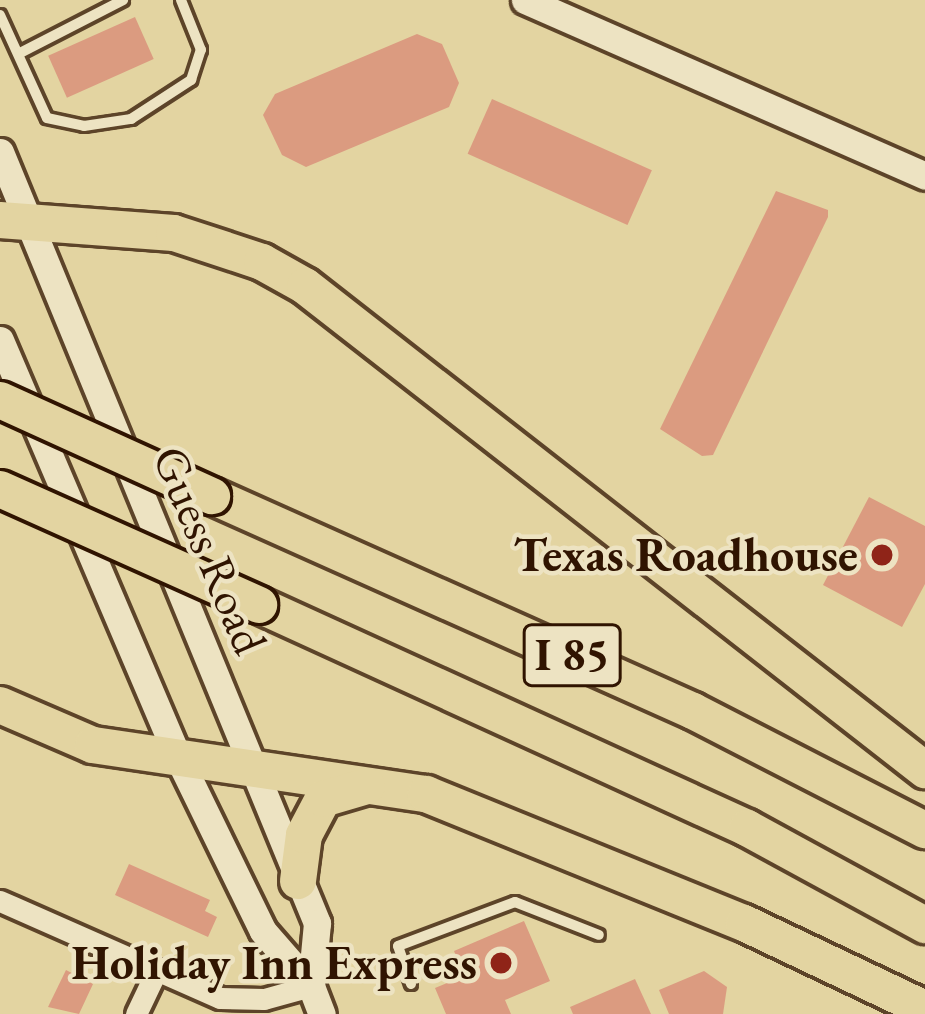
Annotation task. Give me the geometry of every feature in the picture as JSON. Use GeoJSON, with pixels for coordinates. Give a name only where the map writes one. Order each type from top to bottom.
{"type":"FeatureCollection","features":[{"type":"Feature","properties":{"kind":"highway"},"geometry":{"type":"LineString","coordinates":[[15,220],[206,240],[305,286],[925,770]]}},
{"type":"Feature","properties":{"kind":"highway","name":"I 85"},"geometry":{"type":"LineString","coordinates":[[0,400],[671,700],[925,830]]}},
{"type":"Feature","properties":{"kind":"highway","name":"I 85"},"geometry":{"type":"LineString","coordinates":[[0,489],[730,819],[925,925]]}},
{"type":"Feature","properties":{"kind":"highway"},"geometry":{"type":"LineString","coordinates":[[0,705],[93,746],[380,783],[586,856],[925,1009]]}},
{"type":"Feature","properties":{"kind":"highway"},"geometry":{"type":"LineString","coordinates":[[298,881],[304,835],[323,799],[380,783]]}},
{"type":"Feature","properties":{"kind":"main road"},"geometry":{"type":"LineString","coordinates":[[525,0],[925,176]]}},
{"type":"Feature","properties":{"kind":"main road","name":"Guess Road"},"geometry":{"type":"LineString","coordinates":[[0,152],[15,220],[255,765],[317,923],[310,986]]}},
{"type":"Feature","properties":{"kind":"main road","name":"Guess Road"},"geometry":{"type":"LineString","coordinates":[[0,340],[179,759],[262,931],[310,986],[322,1014]]}},
{"type":"Feature","properties":{"kind":"street"},"geometry":{"type":"LineString","coordinates":[[0,901],[157,972],[241,1001],[310,986]]}},
{"type":"Feature","properties":{"kind":"street"},"geometry":{"type":"LineString","coordinates":[[136,1014],[157,972]]}},
{"type":"Feature","properties":{"kind":"lane"},"geometry":{"type":"LineString","coordinates":[[20,53],[123,0]]}},
{"type":"Feature","properties":{"kind":"lane"},"geometry":{"type":"LineString","coordinates":[[1,19],[47,118],[64,127],[131,119],[191,80],[199,65],[195,27],[181,0]]}},
{"type":"Feature","properties":{"kind":"lane"},"geometry":{"type":"LineString","coordinates":[[411,984],[398,946],[515,902],[560,913],[599,935]]}},
{"type":"Feature","properties":{"kind":"building"},"geometry":{"type":"Polygon","coordinates":[[[135,17],[154,59],[67,98],[48,56],[135,17]]]}},
{"type":"Feature","properties":{"kind":"building"},"geometry":{"type":"Polygon","coordinates":[[[417,34],[442,44],[459,83],[449,107],[306,167],[282,155],[263,115],[275,94],[417,34]]]}},
{"type":"Feature","properties":{"kind":"building"},"geometry":{"type":"Polygon","coordinates":[[[492,99],[652,170],[627,225],[468,154],[492,99]]]}},
{"type":"Feature","properties":{"kind":"building"},"geometry":{"type":"Polygon","coordinates":[[[776,191],[828,210],[828,217],[713,455],[702,456],[660,429],[776,191]]]}},
{"type":"Feature","properties":{"kind":"building","name":"Texas Roadhouse"},"geometry":{"type":"Polygon","coordinates":[[[869,497],[925,526],[925,584],[902,627],[823,585],[869,497]]]}},
{"type":"Feature","properties":{"kind":"building"},"geometry":{"type":"Polygon","coordinates":[[[129,864],[210,900],[205,911],[217,917],[208,937],[115,895],[129,864]]]}},
{"type":"Feature","properties":{"kind":"building","name":"Holiday Inn Express"},"geometry":{"type":"Polygon","coordinates":[[[524,921],[550,981],[505,1000],[511,1014],[446,1014],[435,988],[464,976],[454,951],[524,921]]]}},
{"type":"Feature","properties":{"kind":"building"},"geometry":{"type":"Polygon","coordinates":[[[66,970],[93,984],[79,1014],[48,1007],[66,970]]]}},
{"type":"Feature","properties":{"kind":"building"},"geometry":{"type":"Polygon","coordinates":[[[704,971],[727,987],[723,1014],[669,1014],[659,990],[704,971]]]}},
{"type":"Feature","properties":{"kind":"building"},"geometry":{"type":"Polygon","coordinates":[[[635,979],[651,1014],[573,1014],[570,1007],[635,979]]]}},
{"type":"Feature","properties":{"kind":"place","name":"Texas Roadhouse"},"geometry":{"type":"Point","coordinates":[882,555]}},
{"type":"Feature","properties":{"kind":"place","name":"Holiday Inn Express"},"geometry":{"type":"Point","coordinates":[501,963]}}]}
